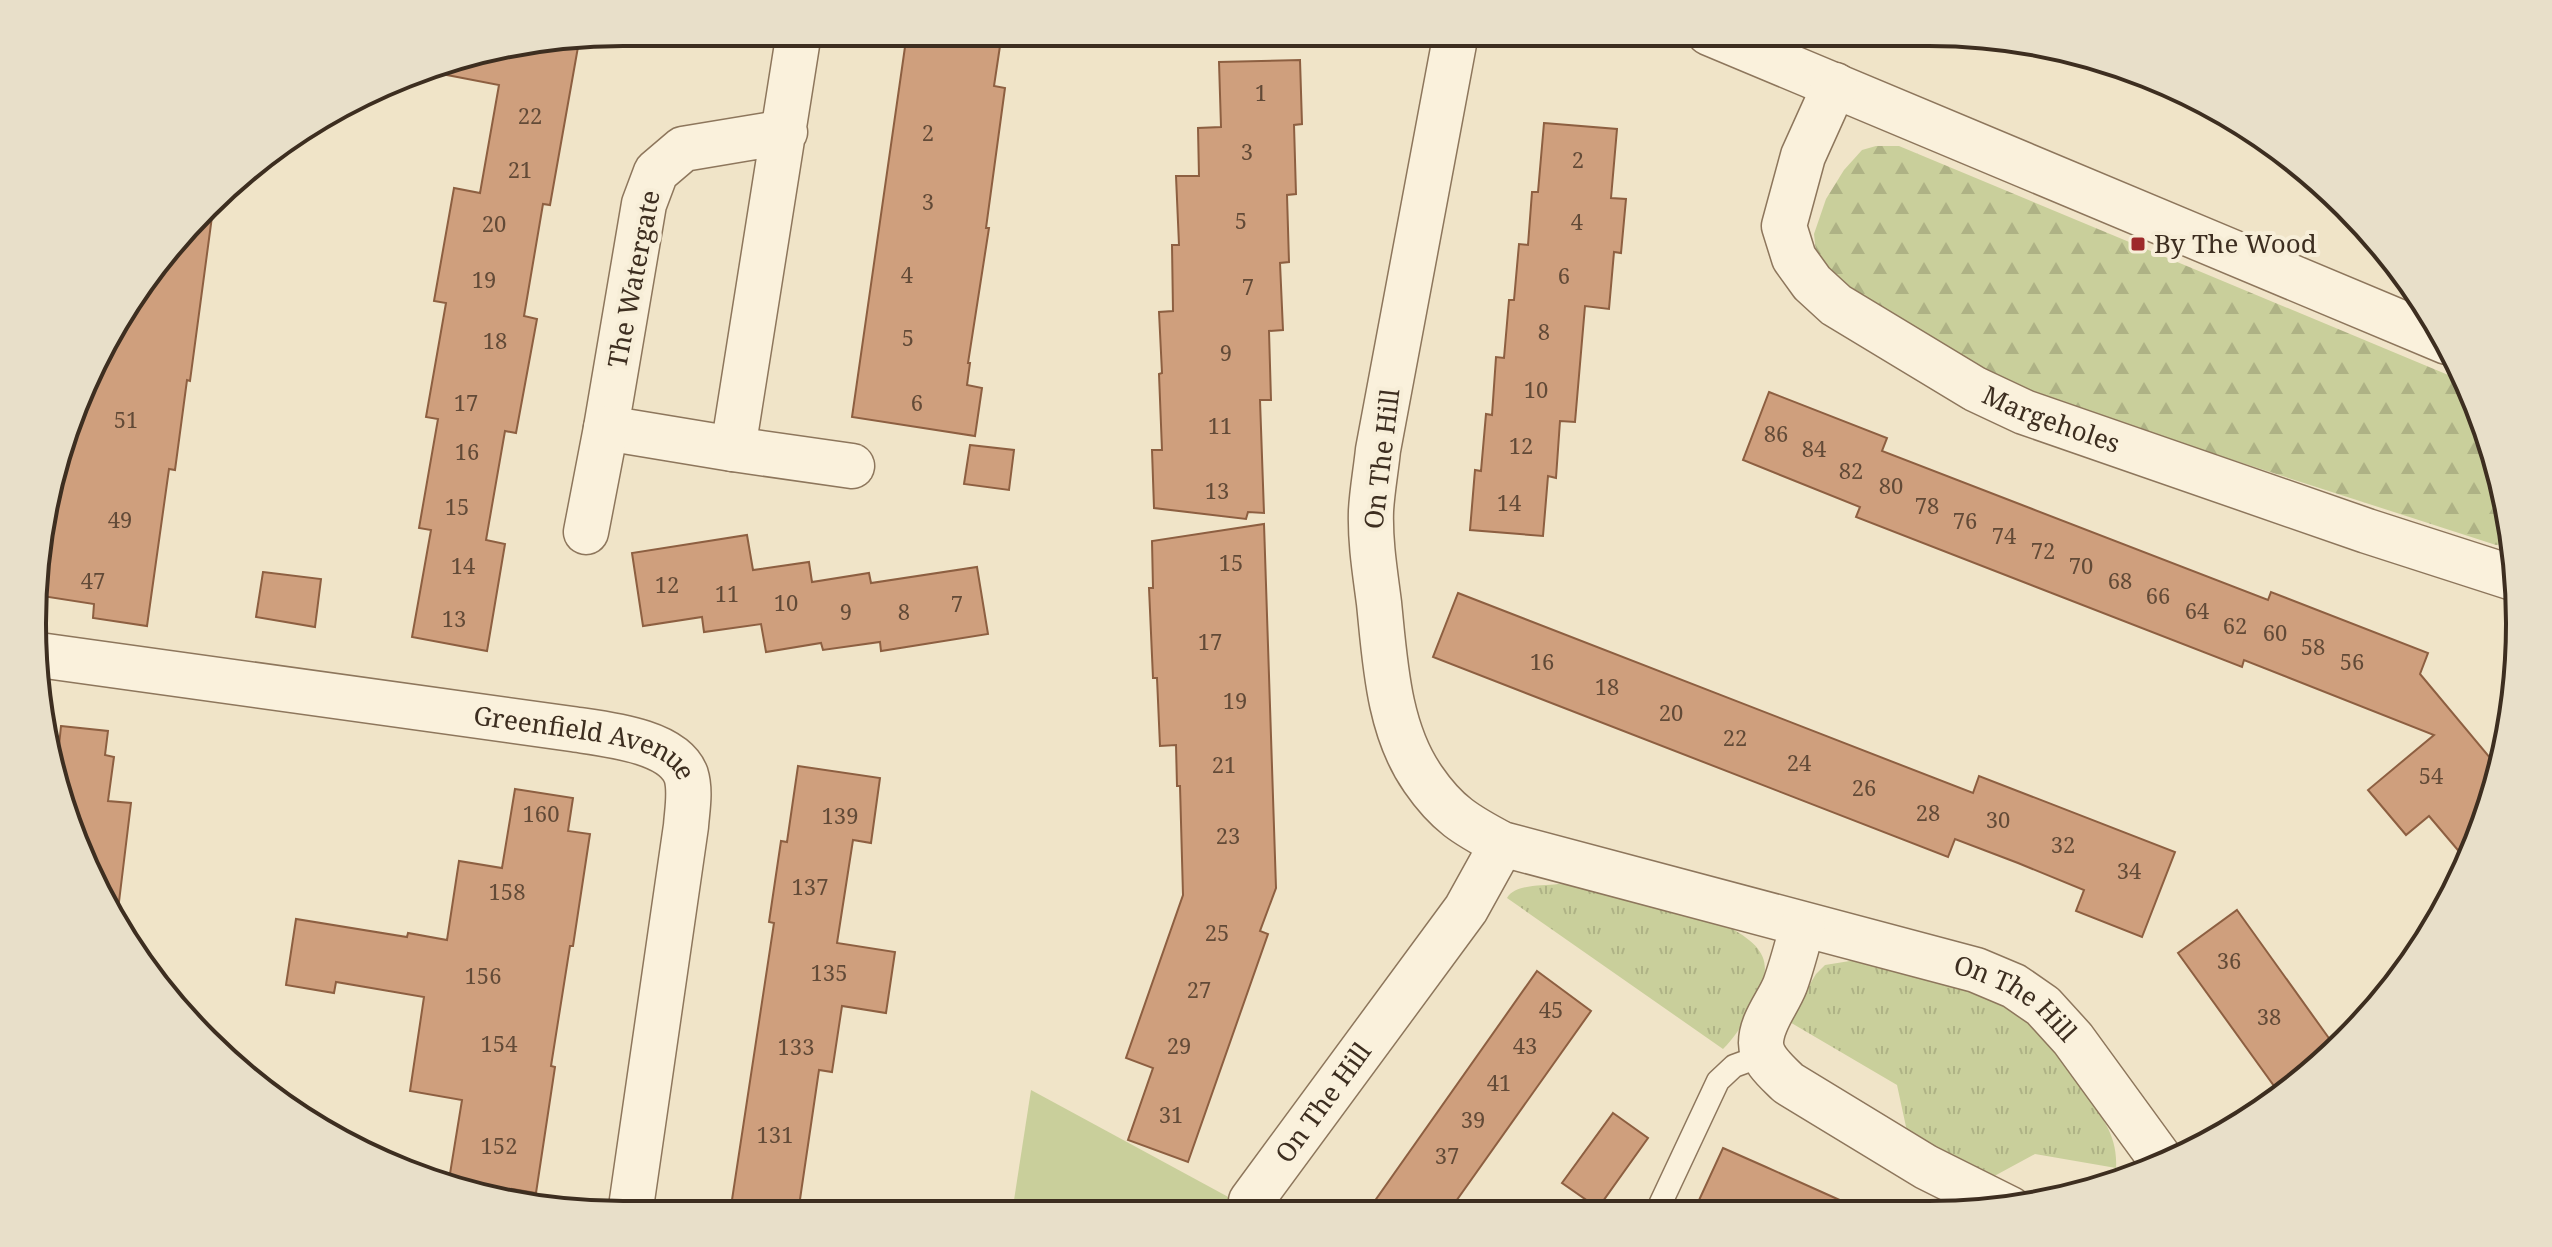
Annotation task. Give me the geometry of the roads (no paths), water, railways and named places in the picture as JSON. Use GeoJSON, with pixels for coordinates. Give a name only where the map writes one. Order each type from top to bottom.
{"type":"FeatureCollection","features":[{"type":"Feature","properties":{"kind":"street"},"geometry":{"type":"LineString","coordinates":[[733,449],[797,46]]}},
{"type":"Feature","properties":{"kind":"street","name":"On The Hill"},"geometry":{"type":"LineString","coordinates":[[1454,46],[1378,450],[1371,510],[1372,546],[1393,704],[1407,747],[1421,776],[1439,801],[1464,823],[1502,844],[1976,970],[2014,986],[2043,1006],[2073,1039],[2156,1154]]}},
{"type":"Feature","properties":{"kind":"street"},"geometry":{"type":"LineString","coordinates":[[1740,46],[2429,334]]}},
{"type":"Feature","properties":{"kind":"street","name":"Margeholes"},"geometry":{"type":"LineString","coordinates":[[1835,85],[1803,156],[1784,226],[1794,258],[1812,283],[1836,305],[1975,389],[2024,412],[2504,575]]}},
{"type":"Feature","properties":{"kind":"street","name":"The Watergate"},"geometry":{"type":"LineString","coordinates":[[586,532],[644,204],[656,172],[683,149],[785,132]]}},
{"type":"Feature","properties":{"kind":"street"},"geometry":{"type":"LineString","coordinates":[[606,428],[852,466]]}},
{"type":"Feature","properties":{"kind":"street","name":"Greenfield Avenue"},"geometry":{"type":"LineString","coordinates":[[47,656],[572,729],[626,738],[655,748],[676,760],[686,776],[686,826],[632,1201]]}},
{"type":"Feature","properties":{"kind":"street","name":"On The Hill"},"geometry":{"type":"LineString","coordinates":[[1251,1201],[1466,909],[1502,844]]}},
{"type":"Feature","properties":{"kind":"street"},"geometry":{"type":"LineString","coordinates":[[1803,925],[1784,987],[1766,1023],[1761,1042],[1764,1055],[1774,1070],[1801,1091],[1926,1167],[1987,1198]]}},
{"type":"Feature","properties":{"kind":"lane"},"geometry":{"type":"LineString","coordinates":[[1662,1201],[1718,1081],[1734,1066],[1764,1055]]}},
{"type":"Feature","properties":{"kind":"place","name":"By The Wood"},"geometry":{"type":"Point","coordinates":[2138,244]}}]}
